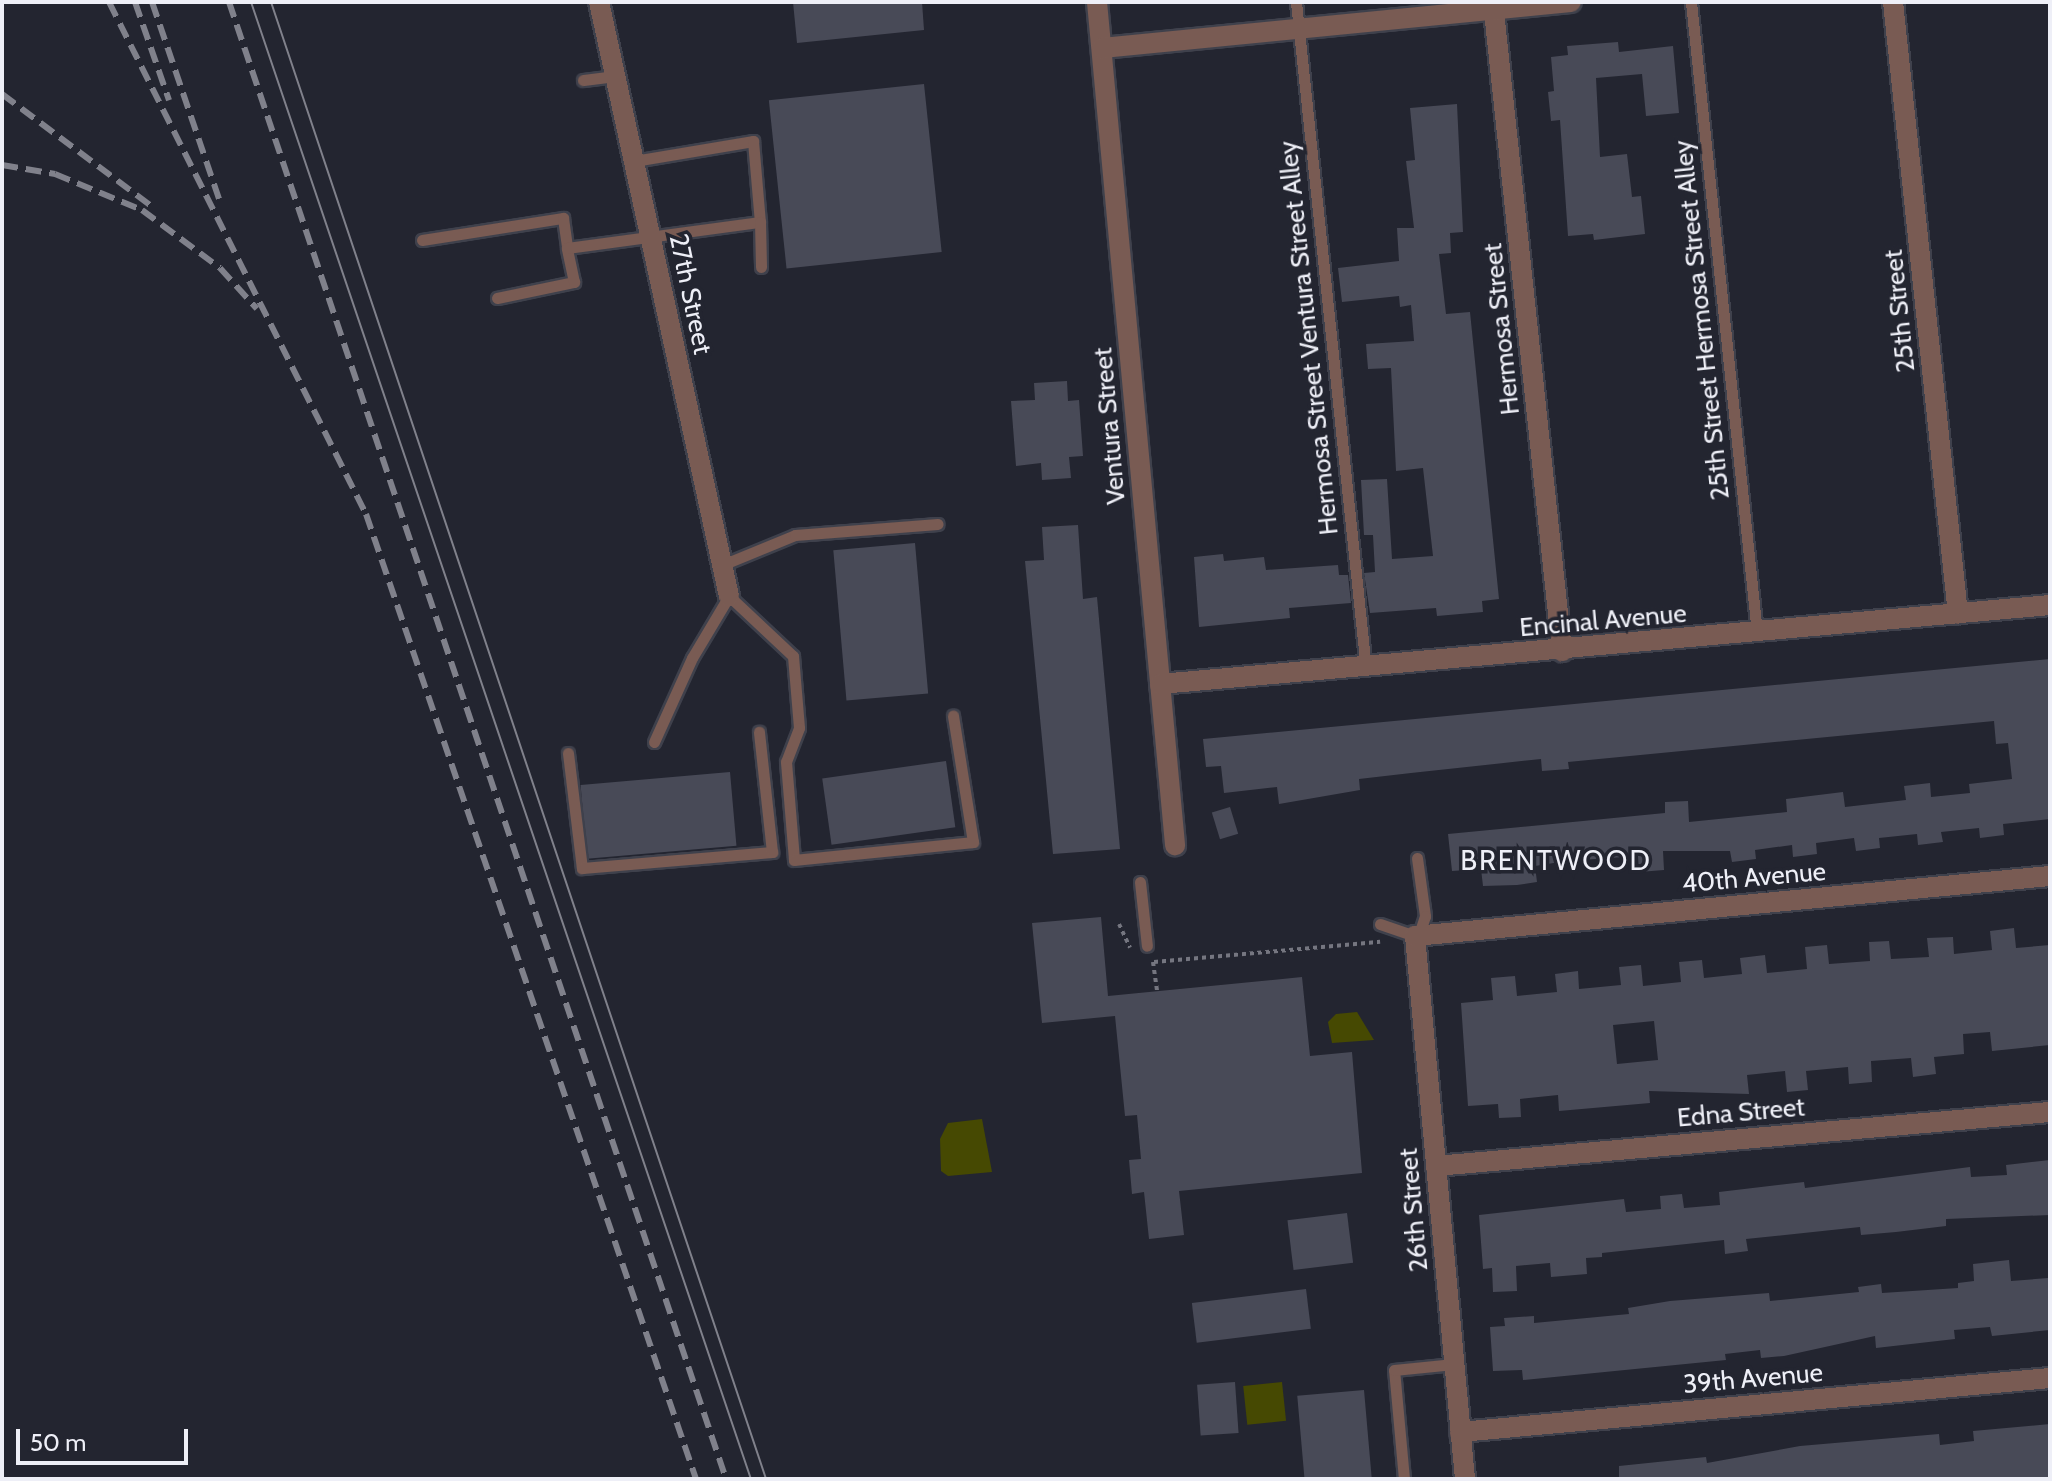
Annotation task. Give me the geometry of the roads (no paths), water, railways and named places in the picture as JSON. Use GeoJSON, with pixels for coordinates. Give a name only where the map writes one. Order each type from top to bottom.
{"type":"FeatureCollection","features":[{"type":"Feature","properties":{"kind":"street","name":"27th Street"},"geometry":{"type":"LineString","coordinates":[[599,2],[729,596]]}},
{"type":"Feature","properties":{"kind":"street","name":"Ventura Street"},"geometry":{"type":"LineString","coordinates":[[1097,2],[1175,845]]}},
{"type":"Feature","properties":{"kind":"street"},"geometry":{"type":"LineString","coordinates":[[1102,48],[1493,6],[1571,2]]}},
{"type":"Feature","properties":{"kind":"street","name":"25th Street"},"geometry":{"type":"LineString","coordinates":[[1893,2],[1958,614]]}},
{"type":"Feature","properties":{"kind":"street","name":"Hermosa Street"},"geometry":{"type":"LineString","coordinates":[[1493,6],[1562,651]]}},
{"type":"Feature","properties":{"kind":"street","name":"Encinal Avenue"},"geometry":{"type":"LineString","coordinates":[[1160,684],[1366,669],[2050,605]]}},
{"type":"Feature","properties":{"kind":"street","name":"40th Avenue"},"geometry":{"type":"LineString","coordinates":[[1417,936],[2050,876]]}},
{"type":"Feature","properties":{"kind":"street","name":"26th Street"},"geometry":{"type":"LineString","coordinates":[[1417,936],[1465,1479]]}},
{"type":"Feature","properties":{"kind":"street","name":"Edna Street"},"geometry":{"type":"LineString","coordinates":[[1436,1166],[2050,1112]]}},
{"type":"Feature","properties":{"kind":"street","name":"39th Avenue"},"geometry":{"type":"LineString","coordinates":[[1460,1432],[2050,1378]]}},
{"type":"Feature","properties":{"kind":"lane","name":"Hermosa Street Ventura Street Alley"},"geometry":{"type":"LineString","coordinates":[[1296,2],[1366,669]]}},
{"type":"Feature","properties":{"kind":"lane","name":"25th Street Hermosa Street Alley"},"geometry":{"type":"LineString","coordinates":[[1691,2],[1757,633]]}},
{"type":"Feature","properties":{"kind":"lane"},"geometry":{"type":"LineString","coordinates":[[583,80],[616,76]]}},
{"type":"Feature","properties":{"kind":"lane"},"geometry":{"type":"LineString","coordinates":[[634,161],[753,141],[761,267]]}},
{"type":"Feature","properties":{"kind":"lane"},"geometry":{"type":"LineString","coordinates":[[422,240],[563,218],[574,282],[497,298]]}},
{"type":"Feature","properties":{"kind":"lane"},"geometry":{"type":"LineString","coordinates":[[567,248],[760,222]]}},
{"type":"Feature","properties":{"kind":"lane"},"geometry":{"type":"LineString","coordinates":[[722,565],[795,535],[938,524]]}},
{"type":"Feature","properties":{"kind":"lane"},"geometry":{"type":"LineString","coordinates":[[654,742],[692,658],[729,596],[793,656],[799,728],[786,762],[794,860],[973,842],[953,716]]}},
{"type":"Feature","properties":{"kind":"lane"},"geometry":{"type":"LineString","coordinates":[[568,753],[582,868],[772,852],[759,732]]}},
{"type":"Feature","properties":{"kind":"lane"},"geometry":{"type":"LineString","coordinates":[[1380,924],[1417,936],[1425,916],[1417,858]]}},
{"type":"Feature","properties":{"kind":"lane"},"geometry":{"type":"LineString","coordinates":[[1140,882],[1146,951]]}},
{"type":"Feature","properties":{"kind":"lane"},"geometry":{"type":"LineString","coordinates":[[1404,1479],[1394,1370],[1454,1364]]}},
{"type":"Feature","properties":{"kind":"tram line"},"geometry":{"type":"LineString","coordinates":[[251,2],[751,1479]]}},
{"type":"Feature","properties":{"kind":"tram line"},"geometry":{"type":"LineString","coordinates":[[271,2],[766,1479]]}},
{"type":"Feature","properties":{"kind":"railway"},"geometry":{"type":"LineString","coordinates":[[109,2],[366,514],[696,1479]]}},
{"type":"Feature","properties":{"kind":"railway"},"geometry":{"type":"LineString","coordinates":[[135,2],[169,100]]}},
{"type":"Feature","properties":{"kind":"railway"},"geometry":{"type":"LineString","coordinates":[[152,2],[219,199]]}},
{"type":"Feature","properties":{"kind":"railway"},"geometry":{"type":"LineString","coordinates":[[229,2],[726,1479]]}},
{"type":"Feature","properties":{"kind":"railway"},"geometry":{"type":"LineString","coordinates":[[2,94],[155,209]]}},
{"type":"Feature","properties":{"kind":"railway"},"geometry":{"type":"LineString","coordinates":[[2,165],[55,174],[142,210],[220,268],[257,309]]}},
{"type":"Feature","properties":{"kind":"district","name":"BRENTWOOD"},"geometry":{"type":"Point","coordinates":[1556,860]}}]}
